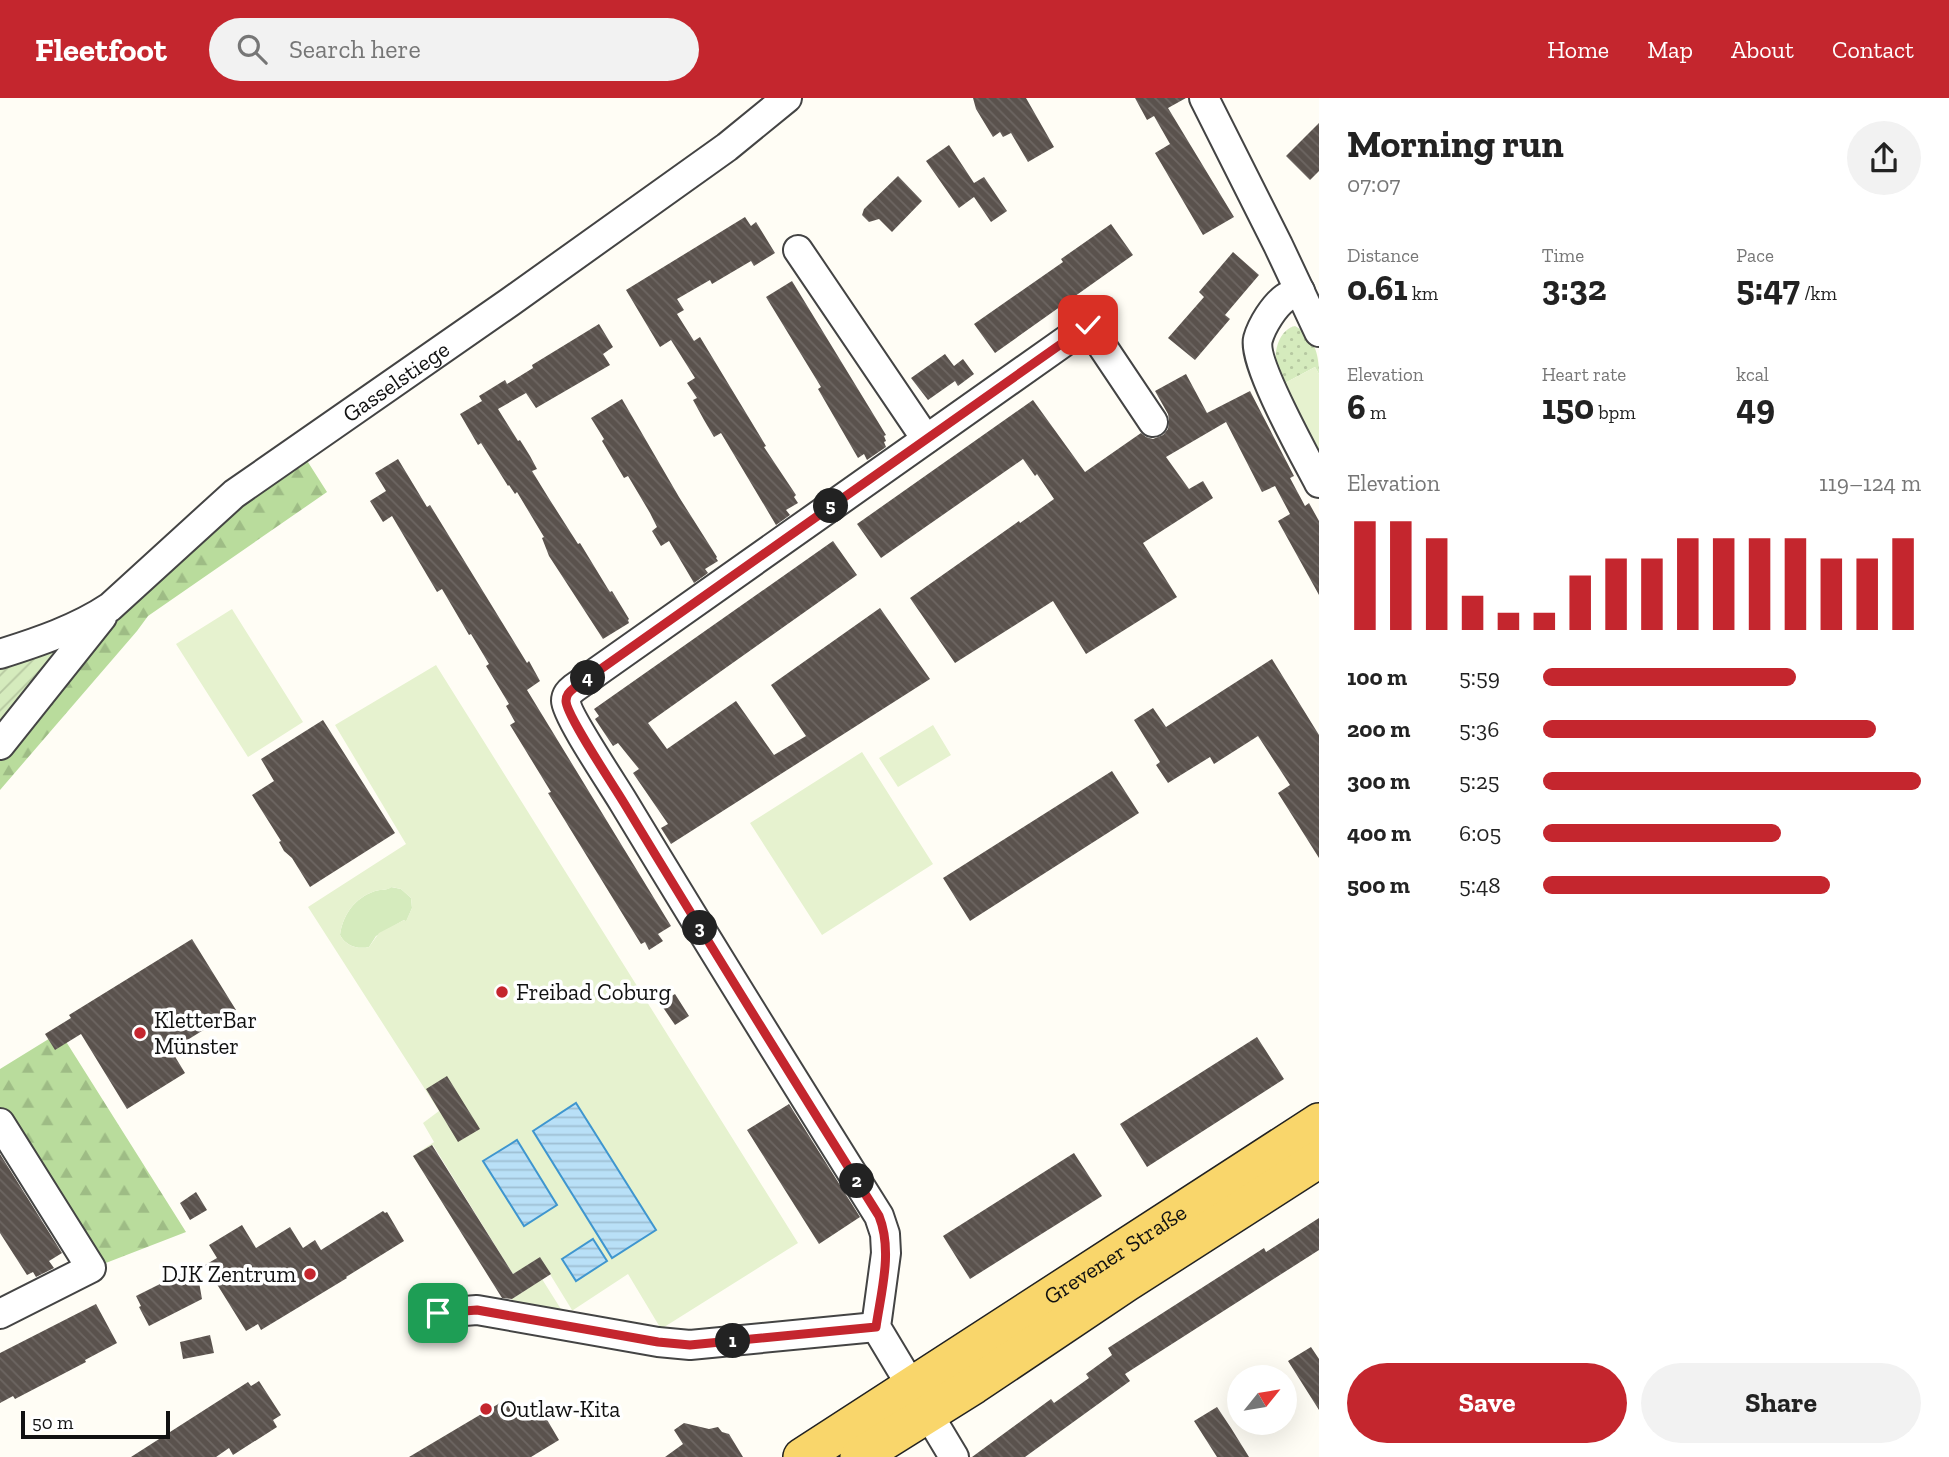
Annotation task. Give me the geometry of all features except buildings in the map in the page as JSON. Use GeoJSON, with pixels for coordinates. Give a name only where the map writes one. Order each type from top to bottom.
{"type":"FeatureCollection","features":[{"type":"Feature","properties":{"kind":"main road","name":"Grevener Straße"},"geometry":{"type":"LineString","coordinates":[[859,1457],[919,1400],[1319,1122]]}},
{"type":"Feature","properties":{"kind":"main road","name":"Grevener Straße"},"geometry":{"type":"LineString","coordinates":[[802,1457],[919,1400],[977,1384],[1126,1283],[1319,1159]]}},
{"type":"Feature","properties":{"kind":"street","name":"Gasselstiege"},"geometry":{"type":"LineString","coordinates":[[0,654],[75,627],[110,607],[234,495],[727,147],[787,98]]}},
{"type":"Feature","properties":{"kind":"street"},"geometry":{"type":"LineString","coordinates":[[1204,98],[1319,332]]}},
{"type":"Feature","properties":{"kind":"street"},"geometry":{"type":"LineString","coordinates":[[798,250],[926,439]]}},
{"type":"Feature","properties":{"kind":"street"},"geometry":{"type":"LineString","coordinates":[[1300,290],[1284,298],[1268,319],[1257,341],[1280,410],[1319,483]]}},
{"type":"Feature","properties":{"kind":"street"},"geometry":{"type":"LineString","coordinates":[[954,1457],[876,1327],[886,1253],[885,1234],[879,1216],[571,716],[566,700],[574,688],[1088,325],[1153,422]]}},
{"type":"Feature","properties":{"kind":"street"},"geometry":{"type":"LineString","coordinates":[[0,745],[110,607]]}},
{"type":"Feature","properties":{"kind":"street"},"geometry":{"type":"LineString","coordinates":[[1,1128],[91,1268],[1,1311]]}},
{"type":"Feature","properties":{"kind":"street"},"geometry":{"type":"LineString","coordinates":[[438,1313],[477,1310],[658,1342],[690,1345],[876,1327]]}},
{"type":"Feature","properties":{"kind":"green space"},"geometry":{"type":"Polygon","coordinates":[[[1295,326],[1307,335],[1314,346],[1319,374],[1315,367],[1283,384],[1276,351],[1282,335],[1295,326]]]}},
{"type":"Feature","properties":{"kind":"green space"},"geometry":{"type":"Polygon","coordinates":[[[1315,367],[1319,374],[1319,451],[1283,384],[1315,367]]]}},
{"type":"Feature","properties":{"kind":"green space"},"geometry":{"type":"Polygon","coordinates":[[[306,459],[327,492],[148,616],[0,790],[0,761],[107,626],[246,497],[306,459]]]}},
{"type":"Feature","properties":{"kind":"green space"},"geometry":{"type":"Polygon","coordinates":[[[232,609],[303,722],[248,757],[176,644],[232,609]]]}},
{"type":"Feature","properties":{"kind":"green space"},"geometry":{"type":"Polygon","coordinates":[[[84,632],[0,736],[0,660],[84,632]]]}},
{"type":"Feature","properties":{"kind":"green space","name":"Freibad Coburg"},"geometry":{"type":"Polygon","coordinates":[[[436,665],[798,1243],[661,1329],[628,1274],[561,1318],[506,1303],[413,1156],[434,1142],[423,1123],[439,1111],[308,907],[406,844],[335,725],[436,665]],[[392,887],[375,891],[356,902],[344,920],[340,935],[345,942],[356,947],[369,947],[379,933],[406,921],[412,908],[411,898],[401,889],[392,887]],[[433,1145],[414,1156],[506,1303],[542,1279],[564,1314],[572,1310],[540,1258],[513,1274],[433,1145]]]}},
{"type":"Feature","properties":{"kind":"green space"},"geometry":{"type":"Polygon","coordinates":[[[933,725],[951,755],[898,787],[879,758],[933,725]]]}},
{"type":"Feature","properties":{"kind":"green space"},"geometry":{"type":"Polygon","coordinates":[[[862,752],[933,864],[822,935],[750,823],[862,752]]]}},
{"type":"Feature","properties":{"kind":"green space"},"geometry":{"type":"Polygon","coordinates":[[[391,887],[401,889],[411,898],[412,908],[406,922],[404,920],[376,936],[369,947],[356,947],[345,942],[340,935],[344,920],[356,902],[375,891],[391,887]]]}},
{"type":"Feature","properties":{"kind":"green space"},"geometry":{"type":"Polygon","coordinates":[[[60,1032],[186,1232],[98,1266],[0,1111],[0,1069],[60,1032]]]}},
{"type":"Feature","properties":{"kind":"water"},"geometry":{"type":"Polygon","coordinates":[[[576,1103],[656,1230],[612,1258],[533,1131],[576,1103]]]}},
{"type":"Feature","properties":{"kind":"water"},"geometry":{"type":"Polygon","coordinates":[[[517,1140],[557,1205],[524,1226],[483,1161],[517,1140]]]}},
{"type":"Feature","properties":{"kind":"water"},"geometry":{"type":"Polygon","coordinates":[[[593,1239],[607,1261],[576,1281],[562,1259],[593,1239]]]}},
{"type":"Feature","properties":{"kind":"place","name":"Freibad Coburg"},"geometry":{"type":"Point","coordinates":[502,992]}},
{"type":"Feature","properties":{"kind":"place","name":"KletterBar Münster"},"geometry":{"type":"Point","coordinates":[140,1033]}},
{"type":"Feature","properties":{"kind":"place","name":"DJK Zentrum"},"geometry":{"type":"Point","coordinates":[310,1274]}},
{"type":"Feature","properties":{"kind":"place","name":"Outlaw-Kita"},"geometry":{"type":"Point","coordinates":[486,1409]}},
{"type":"Feature","properties":{"kind":"route"},"geometry":{"type":"LineString","coordinates":[[438,1313],[477,1310],[658,1342],[690,1345],[876,1327],[886,1253],[885,1234],[879,1216],[571,716],[566,705],[567,695],[1088,325]]}}]}
